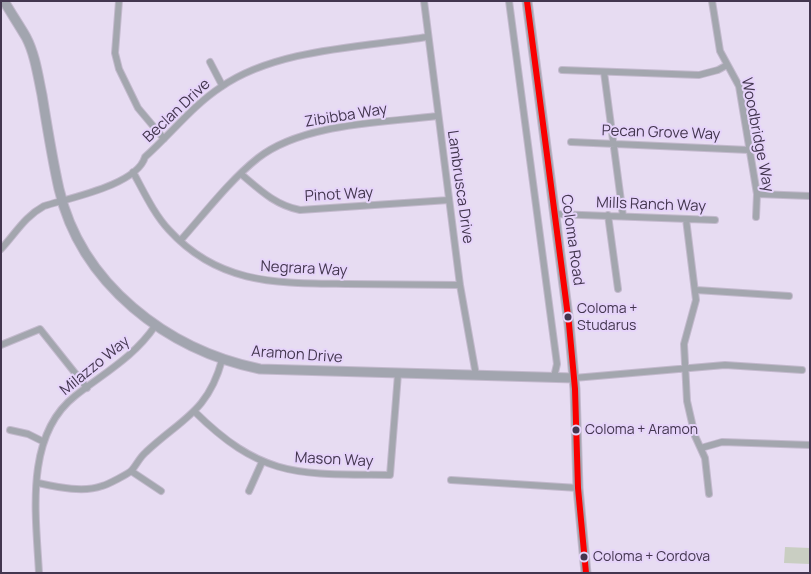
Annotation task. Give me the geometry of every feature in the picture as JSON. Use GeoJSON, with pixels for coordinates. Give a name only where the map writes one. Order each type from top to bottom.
{"type":"FeatureCollection","features":[{"type":"Feature","properties":{"kind":"street","name":"Aramon Drive"},"geometry":{"type":"LineString","coordinates":[[4,1],[26,38],[34,59],[62,200],[77,239],[91,260],[125,300],[155,326],[186,344],[222,360],[267,369],[574,378]]}},
{"type":"Feature","properties":{"kind":"street"},"geometry":{"type":"LineString","coordinates":[[119,1],[115,53],[119,69],[138,108],[164,139]]}},
{"type":"Feature","properties":{"kind":"street","name":"Lambrusca Drive"},"geometry":{"type":"LineString","coordinates":[[424,1],[427,38],[460,286],[476,374]]}},
{"type":"Feature","properties":{"kind":"street","name":"Coloma Road"},"geometry":{"type":"LineString","coordinates":[[509,1],[557,364],[554,377]]}},
{"type":"Feature","properties":{"kind":"street","name":"Coloma Road"},"geometry":{"type":"LineString","coordinates":[[527,1],[574,378],[578,488],[586,573]]}},
{"type":"Feature","properties":{"kind":"street","name":"Woodbridge Way"},"geometry":{"type":"LineString","coordinates":[[712,1],[719,44],[727,65],[737,82],[757,194],[756,217]]}},
{"type":"Feature","properties":{"kind":"street","name":"Beclan Drive"},"geometry":{"type":"LineString","coordinates":[[1,249],[28,216],[44,206],[102,188],[133,172],[143,164],[145,157],[192,110],[222,85],[247,72],[291,57],[427,38]]}},
{"type":"Feature","properties":{"kind":"street"},"geometry":{"type":"LineString","coordinates":[[210,62],[222,85]]}},
{"type":"Feature","properties":{"kind":"street"},"geometry":{"type":"LineString","coordinates":[[562,70],[699,75],[718,70],[727,65]]}},
{"type":"Feature","properties":{"kind":"street"},"geometry":{"type":"LineString","coordinates":[[604,72],[623,216]]}},
{"type":"Feature","properties":{"kind":"street","name":"Zibibba Way"},"geometry":{"type":"LineString","coordinates":[[180,241],[241,174],[270,150],[303,135],[437,116]]}},
{"type":"Feature","properties":{"kind":"street","name":"Pecan Grove Way"},"geometry":{"type":"LineString","coordinates":[[571,142],[749,150]]}},
{"type":"Feature","properties":{"kind":"street","name":"Negrara Way"},"geometry":{"type":"LineString","coordinates":[[133,172],[158,217],[180,241],[216,266],[248,278],[264,281],[460,286]]}},
{"type":"Feature","properties":{"kind":"street","name":"Pinot Way"},"geometry":{"type":"LineString","coordinates":[[241,174],[269,198],[282,205],[300,210],[449,200]]}},
{"type":"Feature","properties":{"kind":"street"},"geometry":{"type":"LineString","coordinates":[[757,194],[810,196]]}},
{"type":"Feature","properties":{"kind":"street","name":"Mills Ranch Way"},"geometry":{"type":"LineString","coordinates":[[555,214],[716,220]]}},
{"type":"Feature","properties":{"kind":"street"},"geometry":{"type":"LineString","coordinates":[[608,215],[618,289]]}},
{"type":"Feature","properties":{"kind":"street"},"geometry":{"type":"LineString","coordinates":[[686,219],[696,290],[695,306],[685,335],[690,418],[708,469],[709,494]]}},
{"type":"Feature","properties":{"kind":"street"},"geometry":{"type":"LineString","coordinates":[[696,290],[789,296]]}},
{"type":"Feature","properties":{"kind":"street","name":"Milazzo Way"},"geometry":{"type":"LineString","coordinates":[[39,573],[36,509],[44,442],[61,411],[87,388],[131,355],[155,326]]}},
{"type":"Feature","properties":{"kind":"street"},"geometry":{"type":"LineString","coordinates":[[1,345],[40,329],[87,388]]}},
{"type":"Feature","properties":{"kind":"street"},"geometry":{"type":"LineString","coordinates":[[38,483],[74,488],[99,488],[131,471],[145,452],[195,412],[213,385],[222,360]]}},
{"type":"Feature","properties":{"kind":"street"},"geometry":{"type":"LineString","coordinates":[[574,378],[725,365],[802,370]]}},
{"type":"Feature","properties":{"kind":"street","name":"Mason Way"},"geometry":{"type":"LineString","coordinates":[[195,412],[216,433],[238,449],[262,462],[303,473],[390,475],[398,374]]}},
{"type":"Feature","properties":{"kind":"street"},"geometry":{"type":"LineString","coordinates":[[10,430],[28,434],[44,442]]}},
{"type":"Feature","properties":{"kind":"street"},"geometry":{"type":"LineString","coordinates":[[701,448],[722,442],[810,445]]}},
{"type":"Feature","properties":{"kind":"street"},"geometry":{"type":"LineString","coordinates":[[250,491],[262,462]]}},
{"type":"Feature","properties":{"kind":"street"},"geometry":{"type":"LineString","coordinates":[[131,471],[161,491]]}},
{"type":"Feature","properties":{"kind":"street"},"geometry":{"type":"LineString","coordinates":[[451,480],[578,488]]}},
{"type":"Feature","properties":{"kind":"shaded area"},"geometry":{"type":"Polygon","coordinates":[[[785,547],[810,548],[810,564],[784,563],[785,547]]]}},
{"type":"Feature","properties":{"kind":"transit line"},"geometry":{"type":"LineString","coordinates":[[527,1],[569,324],[575,389],[578,488],[586,573]]}},
{"type":"Feature","properties":{"kind":"place","name":"Coloma + Studarus"},"geometry":{"type":"Point","coordinates":[568,317]}},
{"type":"Feature","properties":{"kind":"place","name":"Coloma + Aramon"},"geometry":{"type":"Point","coordinates":[576,430]}},
{"type":"Feature","properties":{"kind":"place","name":"Coloma + Cordova"},"geometry":{"type":"Point","coordinates":[584,557]}}]}
